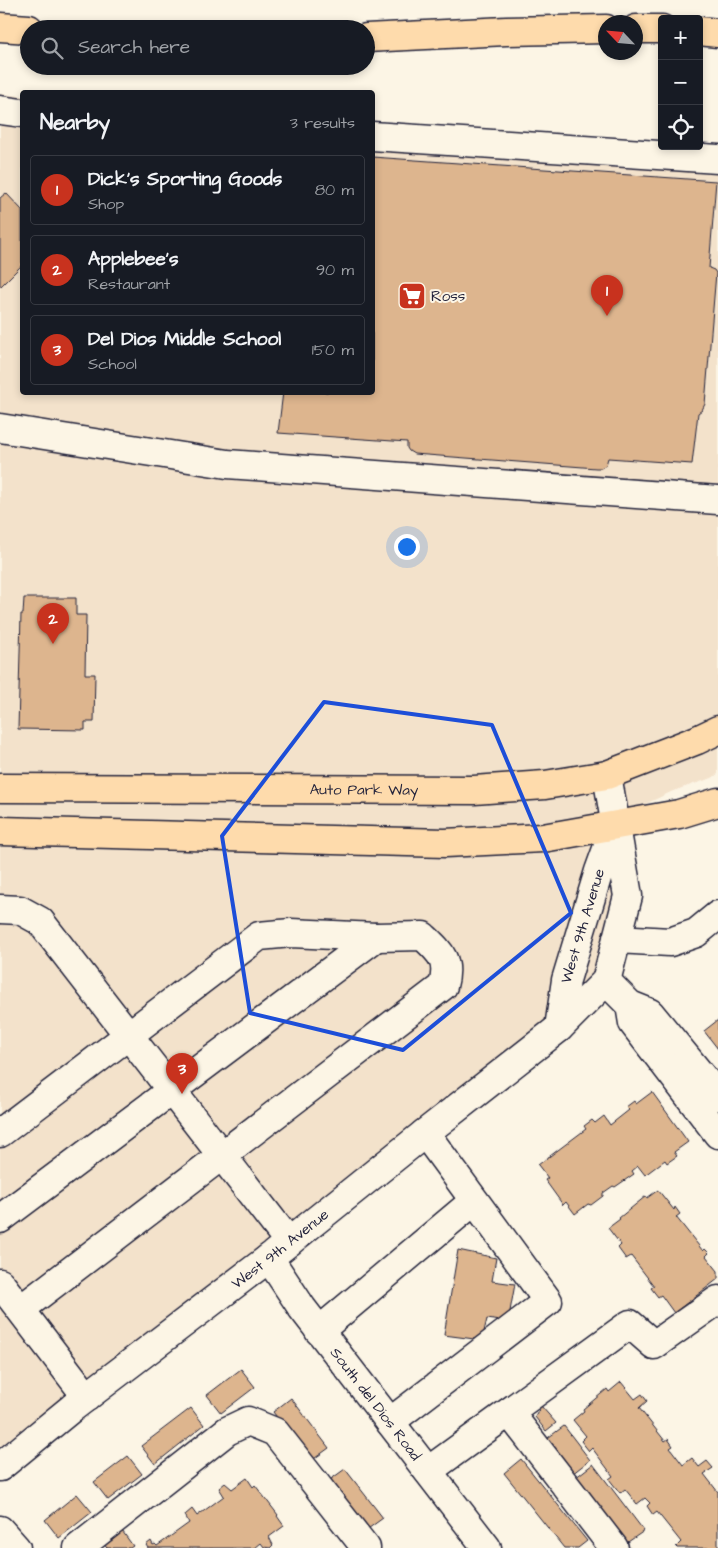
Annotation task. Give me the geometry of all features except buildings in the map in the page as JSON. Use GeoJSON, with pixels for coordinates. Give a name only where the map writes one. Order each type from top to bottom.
{"type":"FeatureCollection","features":[{"type":"Feature","properties":{"kind":"main road"},"geometry":{"type":"LineString","coordinates":[[0,27],[20,28]]}},
{"type":"Feature","properties":{"kind":"main road"},"geometry":{"type":"LineString","coordinates":[[375,38],[506,31],[598,29]]}},
{"type":"Feature","properties":{"kind":"main road"},"geometry":{"type":"LineString","coordinates":[[643,29],[658,29]]}},
{"type":"Feature","properties":{"kind":"main road"},"geometry":{"type":"LineString","coordinates":[[703,32],[718,34]]}},
{"type":"Feature","properties":{"kind":"main road","name":"Auto Park Way"},"geometry":{"type":"LineString","coordinates":[[0,788],[474,790],[545,786],[607,775],[718,730]]}},
{"type":"Feature","properties":{"kind":"main road"},"geometry":{"type":"LineString","coordinates":[[0,831],[445,843],[542,838],[679,814],[718,802]]}},
{"type":"Feature","properties":{"kind":"street"},"geometry":{"type":"LineString","coordinates":[[0,110],[20,113]]}},
{"type":"Feature","properties":{"kind":"street"},"geometry":{"type":"LineString","coordinates":[[375,136],[718,159]]}},
{"type":"Feature","properties":{"kind":"street"},"geometry":{"type":"LineString","coordinates":[[0,428],[227,464],[718,500]]}},
{"type":"Feature","properties":{"kind":"street","name":"West 9th Avenue"},"geometry":{"type":"LineString","coordinates":[[0,1466],[279,1250],[559,1028],[606,981],[628,896],[607,775]]}},
{"type":"Feature","properties":{"kind":"street","name":"West 9th Avenue"},"geometry":{"type":"LineString","coordinates":[[559,1028],[566,980],[615,825]]}},
{"type":"Feature","properties":{"kind":"street","name":"South del Dios Road"},"geometry":{"type":"LineString","coordinates":[[0,909],[20,910],[40,921],[222,1155],[279,1250],[302,1308],[487,1548]]}},
{"type":"Feature","properties":{"kind":"street"},"geometry":{"type":"LineString","coordinates":[[617,939],[670,942],[696,934],[718,914]]}},
{"type":"Feature","properties":{"kind":"street"},"geometry":{"type":"LineString","coordinates":[[0,1132],[260,936],[291,933],[376,937],[423,936],[440,952],[447,972],[443,986],[21,1309]]}},
{"type":"Feature","properties":{"kind":"street"},"geometry":{"type":"LineString","coordinates":[[0,1219],[376,937]]}},
{"type":"Feature","properties":{"kind":"street"},"geometry":{"type":"LineString","coordinates":[[606,981],[630,1004],[650,1013],[718,1096]]}},
{"type":"Feature","properties":{"kind":"street"},"geometry":{"type":"LineString","coordinates":[[630,1004],[633,1023],[718,1134]]}},
{"type":"Feature","properties":{"kind":"street"},"geometry":{"type":"LineString","coordinates":[[390,1422],[548,1301],[425,1133]]}},
{"type":"Feature","properties":{"kind":"street"},"geometry":{"type":"LineString","coordinates":[[319,1331],[474,1201]]}},
{"type":"Feature","properties":{"kind":"street"},"geometry":{"type":"LineString","coordinates":[[0,1283],[87,1397]]}},
{"type":"Feature","properties":{"kind":"street"},"geometry":{"type":"LineString","coordinates":[[428,1471],[630,1324],[654,1345],[718,1300]]}},
{"type":"Feature","properties":{"kind":"street"},"geometry":{"type":"LineString","coordinates":[[509,1412],[614,1548]]}},
{"type":"Feature","properties":{"kind":"street"},"geometry":{"type":"LineString","coordinates":[[78,1548],[228,1431],[248,1422],[275,1432],[366,1548]]}},
{"type":"Feature","properties":{"kind":"street"},"geometry":{"type":"LineString","coordinates":[[0,1530],[16,1548]]}},
{"type":"Feature","properties":{"kind":"highlighted area"},"geometry":{"type":"Polygon","coordinates":[[[324,702],[492,725],[571,913],[403,1050],[250,1013],[222,836],[324,702]]]}},
{"type":"Feature","properties":{"kind":"shaded area"},"geometry":{"type":"Polygon","coordinates":[[[0,94],[20,96],[20,395],[375,395],[375,123],[658,145],[658,150],[718,150],[718,774],[712,778],[673,791],[635,809],[623,869],[606,981],[0,1467],[0,94]]]}},
{"type":"Feature","properties":{"kind":"place","name":"Ross"},"geometry":{"type":"Point","coordinates":[412,296]}},
{"type":"Feature","properties":{"kind":"place","name":"Dick's Sporting Goods"},"geometry":{"type":"Point","coordinates":[607,316]}},
{"type":"Feature","properties":{"kind":"place","name":"Applebee's"},"geometry":{"type":"Point","coordinates":[53,644]}},
{"type":"Feature","properties":{"kind":"place","name":"Del Dios Middle School"},"geometry":{"type":"Point","coordinates":[182,1094]}}]}
